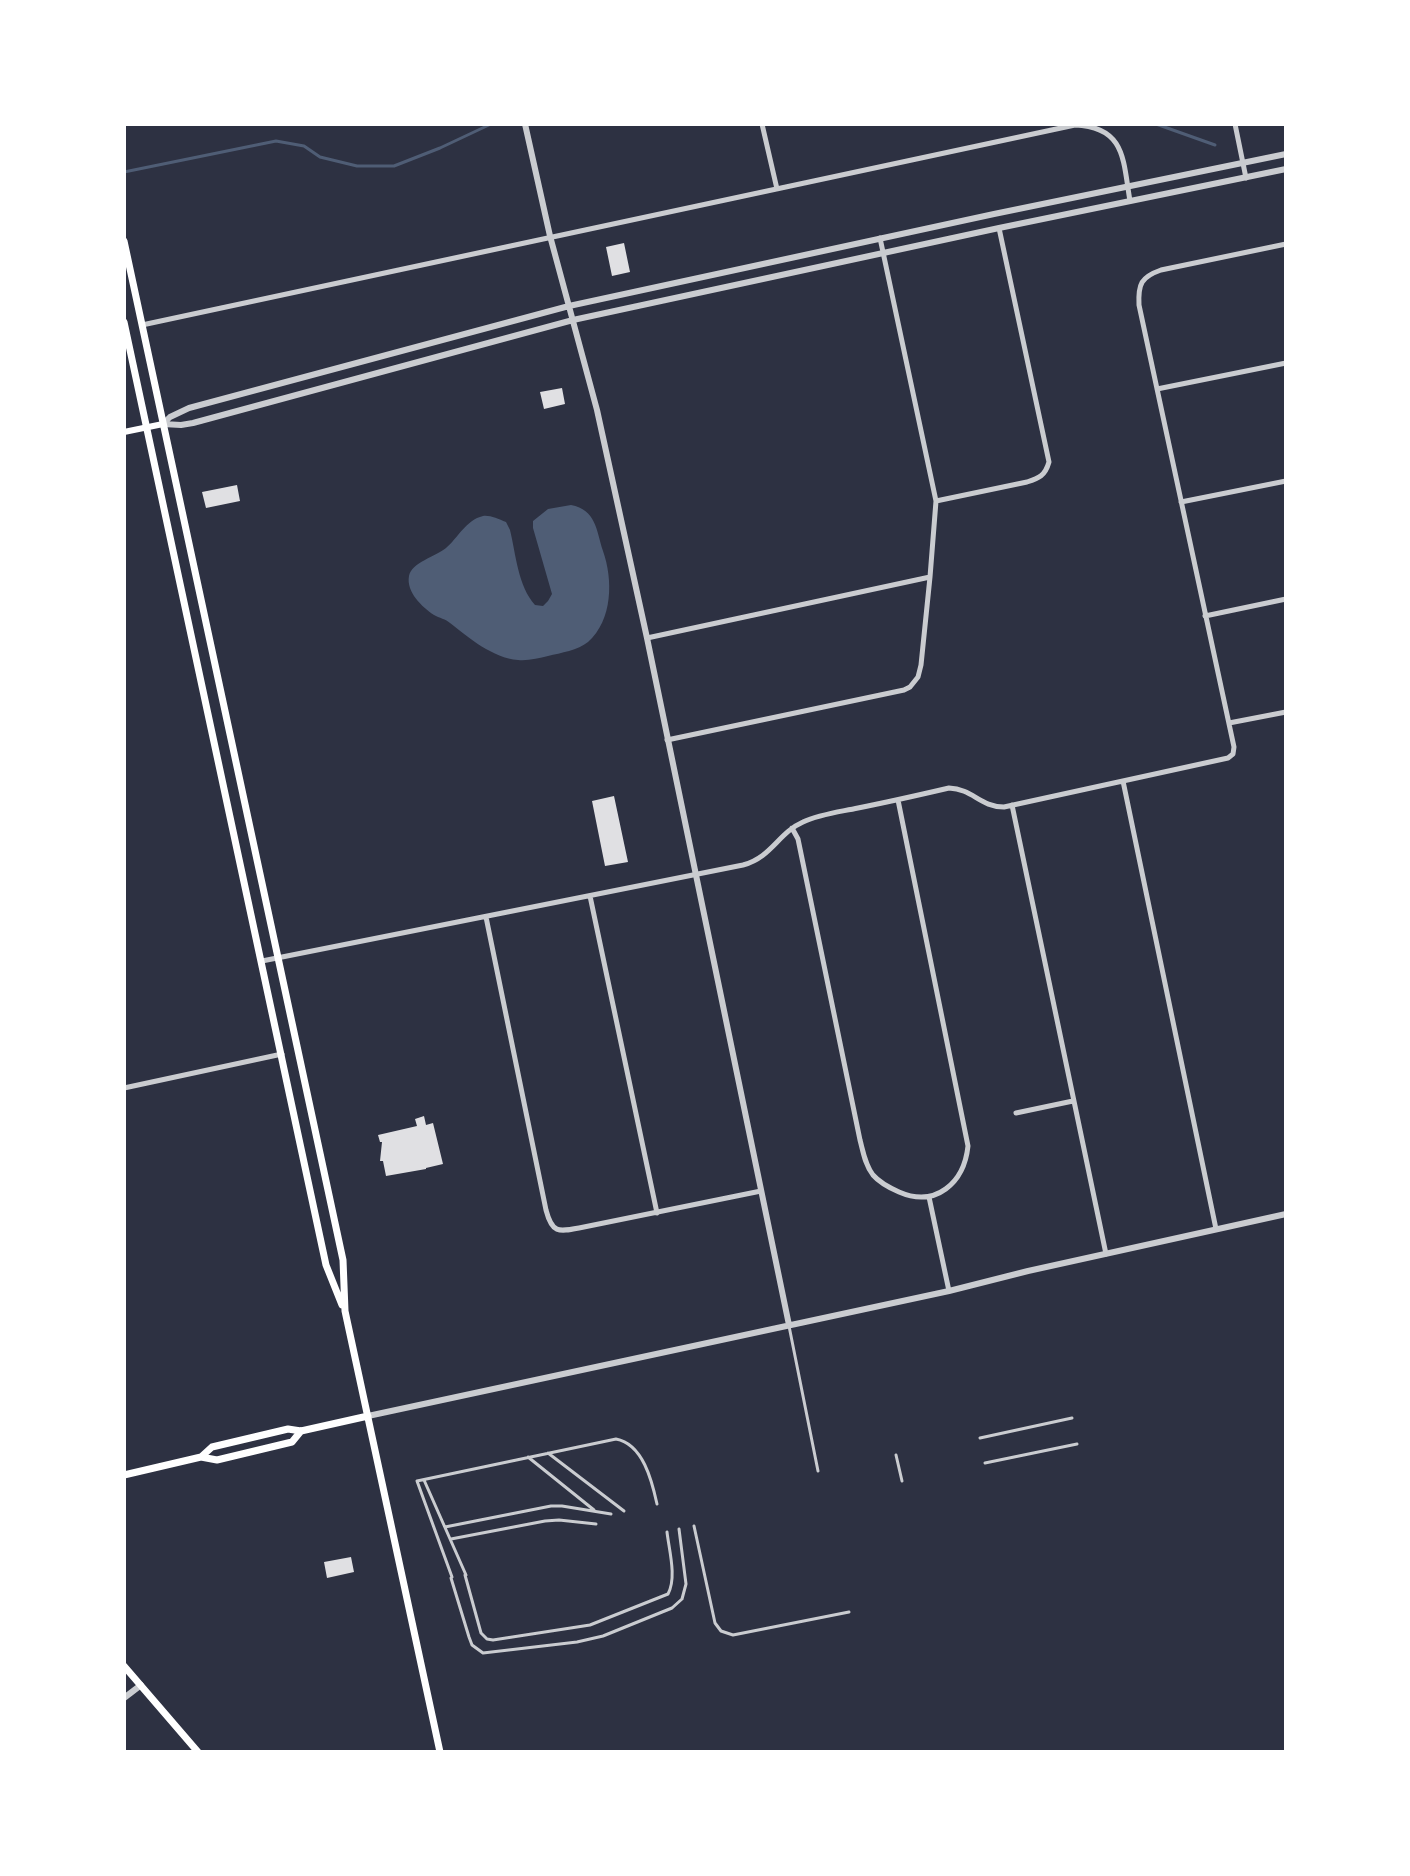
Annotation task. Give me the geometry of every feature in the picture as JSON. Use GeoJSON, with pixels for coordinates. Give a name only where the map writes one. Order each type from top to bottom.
{"type":"FeatureCollection","features":[{"type":"Feature","properties":{"kind":"main road"},"geometry":{"type":"LineString","coordinates":[[124,241],[127,270],[142,325],[343,1260],[345,1311],[440,1752]]}},
{"type":"Feature","properties":{"kind":"main road"},"geometry":{"type":"LineString","coordinates":[[124,322],[317,1222],[328,1271],[345,1311]]}},
{"type":"Feature","properties":{"kind":"main road"},"geometry":{"type":"LineString","coordinates":[[124,432],[163,424]]}},
{"type":"Feature","properties":{"kind":"main road"},"geometry":{"type":"LineString","coordinates":[[297,1127],[313,1124]]}},
{"type":"Feature","properties":{"kind":"main road"},"geometry":{"type":"LineString","coordinates":[[317,1222],[328,1233],[337,1235]]}},
{"type":"Feature","properties":{"kind":"main road"},"geometry":{"type":"LineString","coordinates":[[201,1457],[212,1447],[288,1429],[301,1431],[368,1416]]}},
{"type":"Feature","properties":{"kind":"main road"},"geometry":{"type":"LineString","coordinates":[[124,1475],[201,1457],[217,1460],[292,1442],[301,1431]]}},
{"type":"Feature","properties":{"kind":"main road"},"geometry":{"type":"LineString","coordinates":[[124,1666],[198,1752]]}},
{"type":"Feature","properties":{"kind":"street"},"geometry":{"type":"LineString","coordinates":[[525,124],[550,236],[597,410],[647,638],[818,1471]]}},
{"type":"Feature","properties":{"kind":"street"},"geometry":{"type":"LineString","coordinates":[[762,124],[777,189]]}},
{"type":"Feature","properties":{"kind":"street"},"geometry":{"type":"LineString","coordinates":[[1235,124],[1246,178]]}},
{"type":"Feature","properties":{"kind":"street"},"geometry":{"type":"LineString","coordinates":[[142,325],[1075,125],[1100,129],[1114,140],[1121,156],[1130,201]]}},
{"type":"Feature","properties":{"kind":"street"},"geometry":{"type":"LineString","coordinates":[[163,424],[189,408],[569,306],[1286,154]]}},
{"type":"Feature","properties":{"kind":"street"},"geometry":{"type":"LineString","coordinates":[[163,424],[193,423],[573,320],[1286,169]]}},
{"type":"Feature","properties":{"kind":"street"},"geometry":{"type":"LineString","coordinates":[[936,501],[1040,478],[1049,462],[999,228]]}},
{"type":"Feature","properties":{"kind":"street"},"geometry":{"type":"LineString","coordinates":[[667,740],[904,690],[918,677],[936,501],[880,238]]}},
{"type":"Feature","properties":{"kind":"street"},"geometry":{"type":"LineString","coordinates":[[262,961],[755,861],[792,828],[815,817],[949,788],[958,788],[995,807],[1228,758],[1233,754],[1234,747],[1139,305],[1139,293],[1143,281],[1161,270],[1286,244]]}},
{"type":"Feature","properties":{"kind":"street"},"geometry":{"type":"LineString","coordinates":[[1157,389],[1286,363]]}},
{"type":"Feature","properties":{"kind":"street"},"geometry":{"type":"LineString","coordinates":[[1181,502],[1286,481]]}},
{"type":"Feature","properties":{"kind":"street"},"geometry":{"type":"LineString","coordinates":[[647,638],[930,577]]}},
{"type":"Feature","properties":{"kind":"street"},"geometry":{"type":"LineString","coordinates":[[1205,616],[1286,599]]}},
{"type":"Feature","properties":{"kind":"street"},"geometry":{"type":"LineString","coordinates":[[1229,723],[1286,712]]}},
{"type":"Feature","properties":{"kind":"street"},"geometry":{"type":"LineString","coordinates":[[1123,781],[1216,1229]]}},
{"type":"Feature","properties":{"kind":"street"},"geometry":{"type":"LineString","coordinates":[[792,828],[798,839],[868,1166],[874,1177],[892,1189],[917,1198],[929,1197],[949,1186],[959,1176],[967,1158],[968,1146],[898,800]]}},
{"type":"Feature","properties":{"kind":"street"},"geometry":{"type":"LineString","coordinates":[[1012,805],[1106,1254]]}},
{"type":"Feature","properties":{"kind":"street"},"geometry":{"type":"LineString","coordinates":[[590,896],[657,1213]]}},
{"type":"Feature","properties":{"kind":"street"},"geometry":{"type":"LineString","coordinates":[[486,917],[546,1210],[553,1227],[559,1231],[579,1228],[762,1191]]}},
{"type":"Feature","properties":{"kind":"street"},"geometry":{"type":"LineString","coordinates":[[124,1088],[282,1054]]}},
{"type":"Feature","properties":{"kind":"street"},"geometry":{"type":"LineString","coordinates":[[1016,1113],[1073,1101]]}},
{"type":"Feature","properties":{"kind":"street"},"geometry":{"type":"LineString","coordinates":[[929,1197],[949,1291]]}},
{"type":"Feature","properties":{"kind":"street"},"geometry":{"type":"LineString","coordinates":[[368,1416],[949,1291],[1286,1214]]}},
{"type":"Feature","properties":{"kind":"street"},"geometry":{"type":"LineString","coordinates":[[980,1438],[1072,1418]]}},
{"type":"Feature","properties":{"kind":"street"},"geometry":{"type":"LineString","coordinates":[[657,1504],[654,1488],[639,1456],[624,1440],[603,1440],[417,1481],[472,1645],[483,1653],[603,1636],[677,1605],[685,1593],[686,1584],[679,1529]]}},
{"type":"Feature","properties":{"kind":"street"},"geometry":{"type":"LineString","coordinates":[[985,1463],[1077,1444]]}},
{"type":"Feature","properties":{"kind":"street"},"geometry":{"type":"LineString","coordinates":[[548,1453],[624,1511]]}},
{"type":"Feature","properties":{"kind":"street"},"geometry":{"type":"LineString","coordinates":[[896,1455],[902,1481]]}},
{"type":"Feature","properties":{"kind":"street"},"geometry":{"type":"LineString","coordinates":[[528,1457],[596,1511]]}},
{"type":"Feature","properties":{"kind":"street"},"geometry":{"type":"LineString","coordinates":[[424,1480],[466,1575],[481,1633],[487,1639],[590,1625],[668,1594],[671,1590],[671,1563],[667,1532]]}},
{"type":"Feature","properties":{"kind":"street"},"geometry":{"type":"LineString","coordinates":[[445,1527],[551,1506],[611,1514]]}},
{"type":"Feature","properties":{"kind":"street"},"geometry":{"type":"LineString","coordinates":[[451,1539],[545,1521],[596,1524]]}},
{"type":"Feature","properties":{"kind":"street"},"geometry":{"type":"LineString","coordinates":[[694,1526],[715,1623],[721,1631],[733,1635],[849,1612]]}},
{"type":"Feature","properties":{"kind":"street"},"geometry":{"type":"LineString","coordinates":[[124,1698],[141,1685]]}},
{"type":"Feature","properties":{"kind":"water"},"geometry":{"type":"Polygon","coordinates":[[[571,505],[586,511],[594,522],[608,574],[606,611],[596,633],[584,645],[533,659],[509,658],[482,646],[434,615],[412,593],[409,576],[414,567],[446,548],[472,521],[488,516],[506,522],[525,589],[535,605],[543,606],[552,594],[533,521],[548,509],[571,505]]]}},
{"type":"Feature","properties":{"kind":"building"},"geometry":{"type":"Polygon","coordinates":[[[624,243],[630,272],[612,276],[606,247],[624,243]]]}},
{"type":"Feature","properties":{"kind":"building"},"geometry":{"type":"Polygon","coordinates":[[[562,388],[565,404],[544,409],[540,392],[562,388]]]}},
{"type":"Feature","properties":{"kind":"building"},"geometry":{"type":"Polygon","coordinates":[[[237,485],[240,501],[206,508],[202,492],[237,485]]]}},
{"type":"Feature","properties":{"kind":"building"},"geometry":{"type":"Polygon","coordinates":[[[614,796],[628,862],[605,866],[592,801],[614,796]]]}},
{"type":"Feature","properties":{"kind":"building"},"geometry":{"type":"Polygon","coordinates":[[[424,1116],[426,1125],[433,1123],[443,1164],[386,1176],[383,1161],[380,1161],[382,1142],[378,1135],[417,1126],[415,1119],[424,1116]]]}},
{"type":"Feature","properties":{"kind":"building"},"geometry":{"type":"Polygon","coordinates":[[[351,1557],[354,1572],[327,1578],[324,1562],[351,1557]]]}},
{"type":"Feature","properties":{"kind":"waterway"},"geometry":{"type":"LineString","coordinates":[[124,172],[276,141],[304,146],[320,157],[357,166],[394,166],[491,124]]}},
{"type":"Feature","properties":{"kind":"waterway"},"geometry":{"type":"LineString","coordinates":[[1156,124],[1215,145]]}}]}
